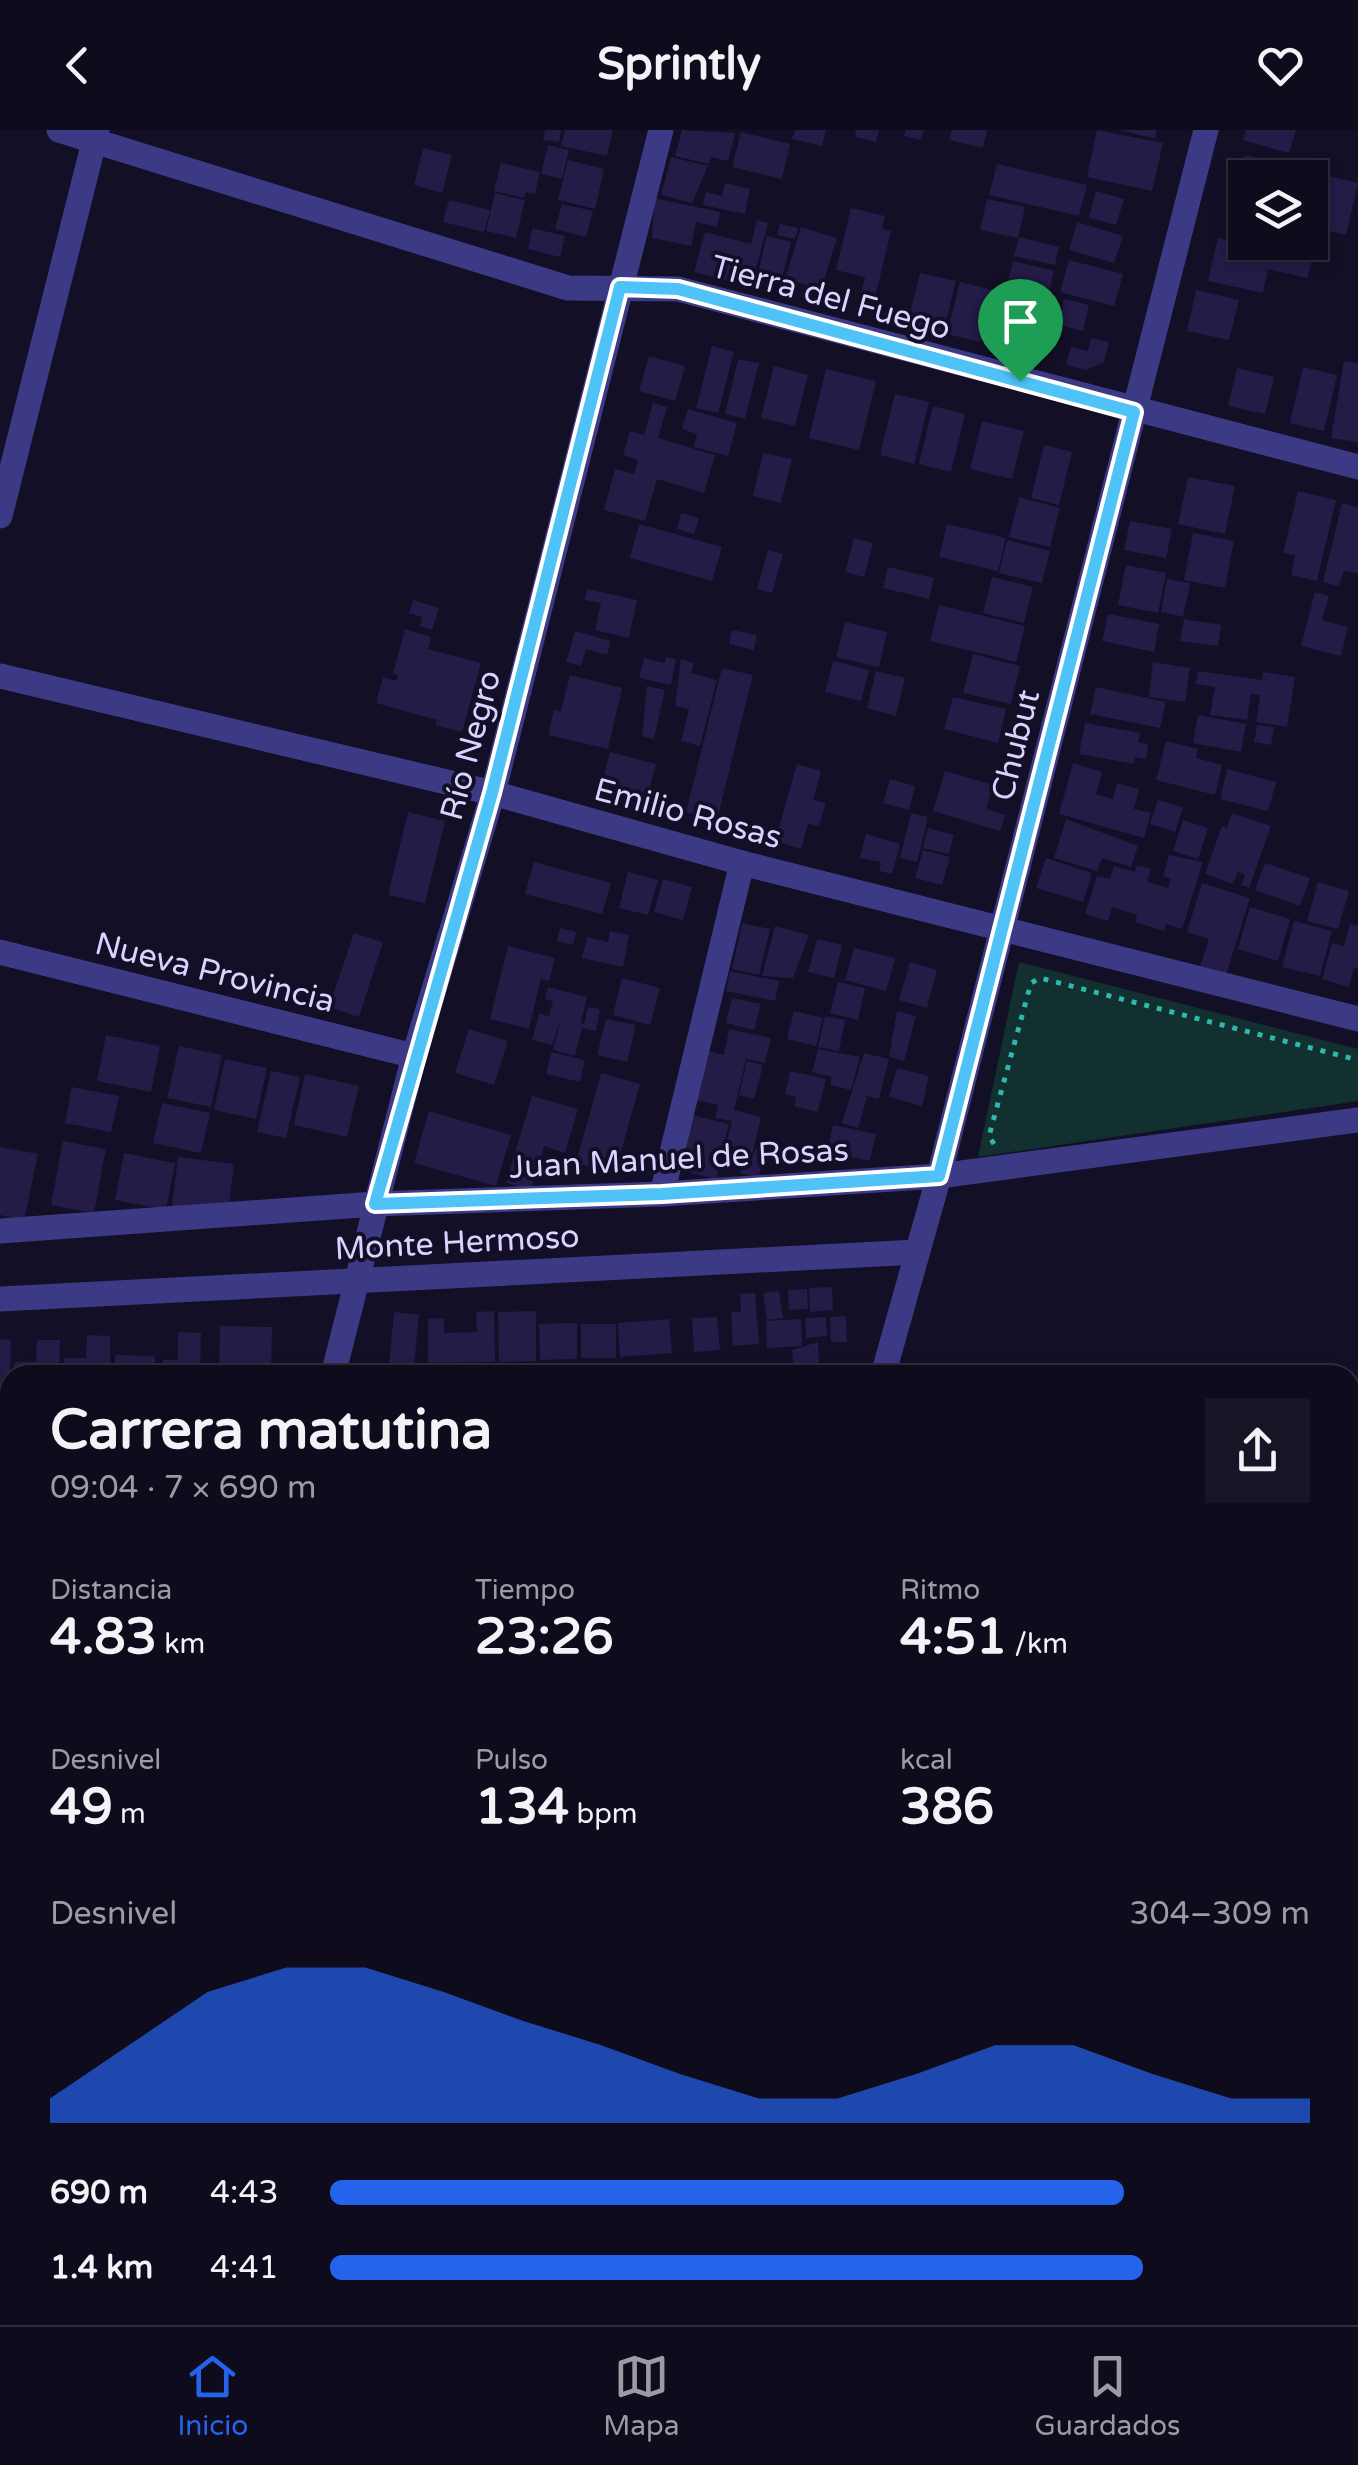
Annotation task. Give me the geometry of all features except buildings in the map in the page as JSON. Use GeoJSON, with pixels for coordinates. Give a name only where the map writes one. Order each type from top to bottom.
{"type":"FeatureCollection","features":[{"type":"Feature","properties":{"kind":"street","name":"Tierra del Fuego"},"geometry":{"type":"LineString","coordinates":[[59,130],[95,135],[568,288],[678,289],[1358,468]]}},
{"type":"Feature","properties":{"kind":"street","name":"Río Negro"},"geometry":{"type":"LineString","coordinates":[[336,1365],[414,1056],[492,793],[661,130]]}},
{"type":"Feature","properties":{"kind":"street","name":"Chubut"},"geometry":{"type":"LineString","coordinates":[[886,1365],[939,1176],[1206,130]]}},
{"type":"Feature","properties":{"kind":"street"},"geometry":{"type":"LineString","coordinates":[[0,516],[95,135]]}},
{"type":"Feature","properties":{"kind":"street","name":"Emilio Rosas"},"geometry":{"type":"LineString","coordinates":[[0,676],[492,793],[742,862],[1358,1019]]}},
{"type":"Feature","properties":{"kind":"street"},"geometry":{"type":"LineString","coordinates":[[662,1194],[742,862]]}},
{"type":"Feature","properties":{"kind":"street","name":"Nueva Provincia"},"geometry":{"type":"LineString","coordinates":[[0,952],[414,1056]]}},
{"type":"Feature","properties":{"kind":"street","name":"Juan Manuel de Rosas"},"geometry":{"type":"LineString","coordinates":[[0,1231],[375,1204],[662,1194],[939,1176],[1358,1120]]}},
{"type":"Feature","properties":{"kind":"street","name":"Monte Hermoso"},"geometry":{"type":"LineString","coordinates":[[0,1299],[918,1252]]}},
{"type":"Feature","properties":{"kind":"path"},"geometry":{"type":"LineString","coordinates":[[989,1136],[1032,983],[1040,978],[1358,1060]]}},
{"type":"Feature","properties":{"kind":"green space"},"geometry":{"type":"Polygon","coordinates":[[[1019,962],[1358,1049],[1358,1101],[978,1157],[1019,962]]]}},
{"type":"Feature","properties":{"kind":"route"},"geometry":{"type":"LineString","coordinates":[[620,287],[678,289],[1020,381],[1134,412],[939,1176],[662,1194],[375,1204],[414,1056],[492,793],[620,287]]}}]}
